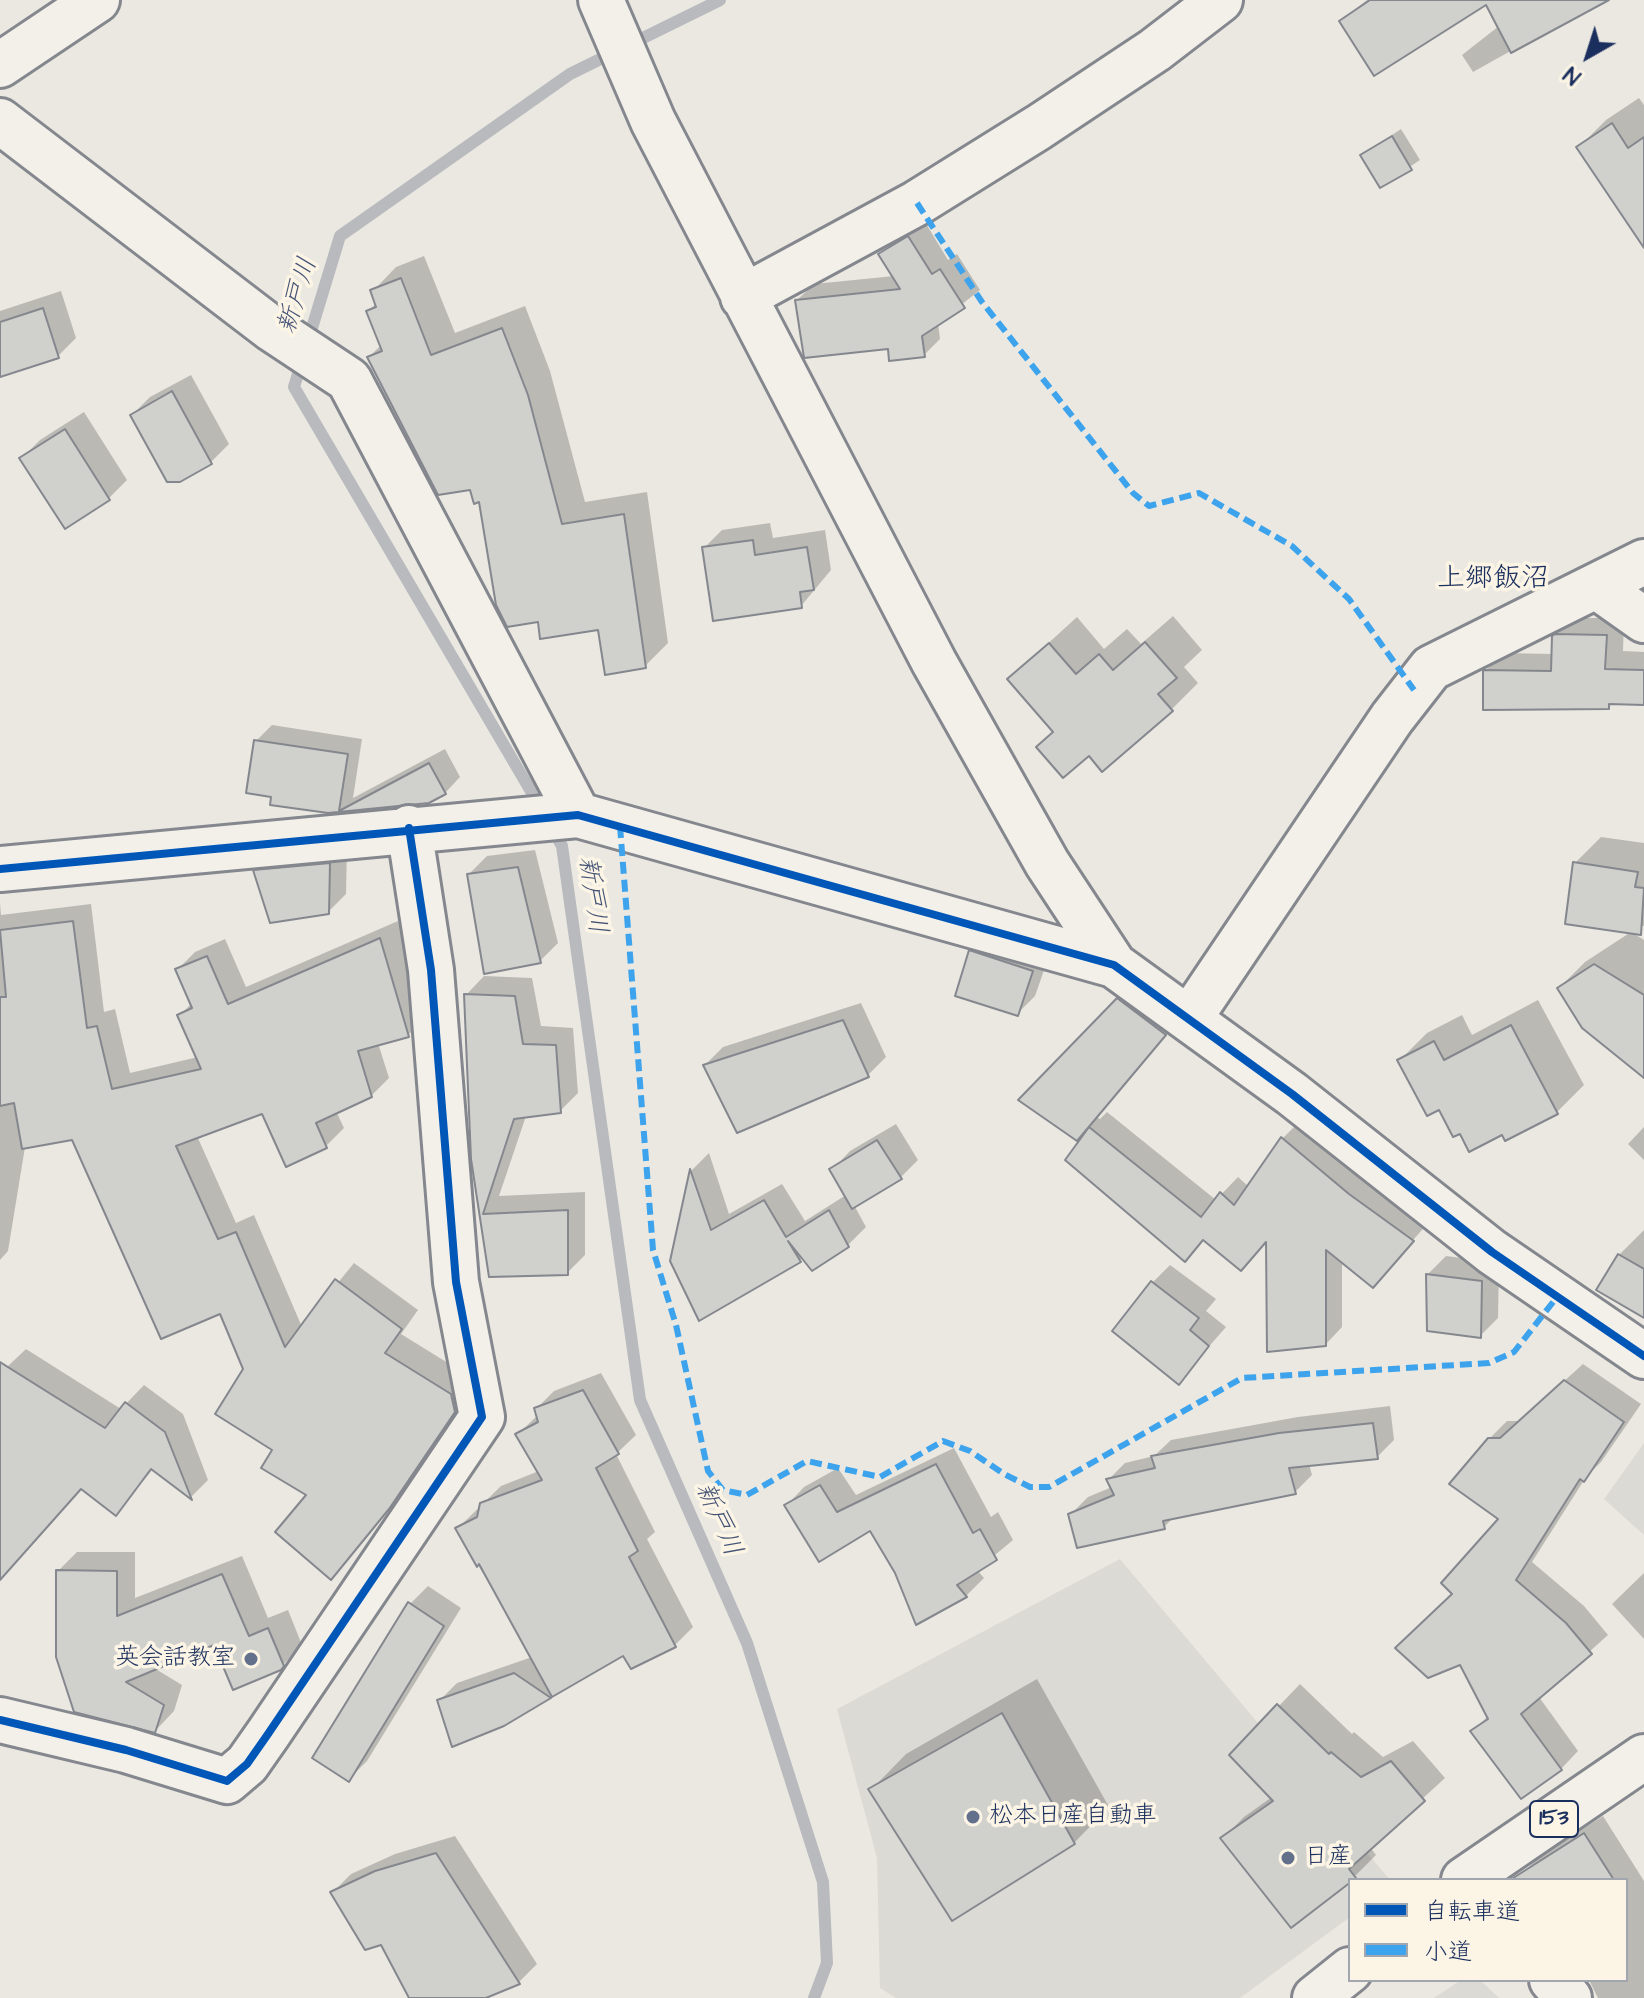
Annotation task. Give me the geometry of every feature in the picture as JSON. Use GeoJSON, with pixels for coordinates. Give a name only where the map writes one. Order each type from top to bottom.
{"type":"FeatureCollection","features":[{"type":"Feature","properties":{"kind":"main road"},"geometry":{"type":"LineString","coordinates":[[0,65],[97,0]]}},
{"type":"Feature","properties":{"kind":"main road"},"geometry":{"type":"LineString","coordinates":[[743,297],[917,203],[1155,50],[1220,0]]}},
{"type":"Feature","properties":{"kind":"main road"},"geometry":{"type":"LineString","coordinates":[[606,14],[632,79],[934,662],[1047,863],[1114,965]]}},
{"type":"Feature","properties":{"kind":"main road"},"geometry":{"type":"LineString","coordinates":[[0,121],[272,329],[349,380],[574,815]]}},
{"type":"Feature","properties":{"kind":"main road"},"geometry":{"type":"LineString","coordinates":[[1189,1019],[1392,718],[1431,668],[1644,562]]}},
{"type":"Feature","properties":{"kind":"main road"},"geometry":{"type":"LineString","coordinates":[[1596,586],[1644,620]]}},
{"type":"Feature","properties":{"kind":"main road"},"geometry":{"type":"LineString","coordinates":[[0,869],[409,828],[574,815],[1114,965],[1292,1094],[1492,1252],[1644,1356]]}},
{"type":"Feature","properties":{"kind":"main road"},"geometry":{"type":"LineString","coordinates":[[0,1720],[126,1750],[227,1781],[247,1764],[482,1417],[456,1282],[431,970],[409,828]]}},
{"type":"Feature","properties":{"kind":"main road","name":"153"},"geometry":{"type":"LineString","coordinates":[[1467,1878],[1644,1757]]}},
{"type":"Feature","properties":{"kind":"main road"},"geometry":{"type":"LineString","coordinates":[[1315,1998],[1348,1972]]}},
{"type":"Feature","properties":{"kind":"main road"},"geometry":{"type":"LineString","coordinates":[[1554,1982],[1569,1998]]}},
{"type":"Feature","properties":{"kind":"shaded area"},"geometry":{"type":"Polygon","coordinates":[[[1644,1443],[1644,1535],[1604,1499],[1644,1443]]]}},
{"type":"Feature","properties":{"kind":"shaded area","name":"松本日産自動車"},"geometry":{"type":"Polygon","coordinates":[[[1120,1559],[1388,1878],[1348,1878],[1348,1918],[1240,1998],[896,1998],[880,1988],[877,1858],[837,1709],[1120,1559]]]}},
{"type":"Feature","properties":{"kind":"shaded area"},"geometry":{"type":"Polygon","coordinates":[[[1458,1982],[1482,1982],[1499,1998],[1434,1998],[1458,1982]]]}},
{"type":"Feature","properties":{"kind":"building"},"geometry":{"type":"Polygon","coordinates":[[[1370,0],[1609,0],[1511,53],[1486,5],[1374,76],[1339,21],[1370,0]]]}},
{"type":"Feature","properties":{"kind":"building"},"geometry":{"type":"Polygon","coordinates":[[[1612,123],[1628,148],[1644,137],[1644,248],[1576,147],[1612,123]]]}},
{"type":"Feature","properties":{"kind":"building"},"geometry":{"type":"Polygon","coordinates":[[[1392,136],[1412,170],[1380,188],[1360,155],[1392,136]]]}},
{"type":"Feature","properties":{"kind":"building"},"geometry":{"type":"Polygon","coordinates":[[[908,236],[932,274],[940,269],[965,308],[922,336],[925,357],[889,361],[888,349],[804,358],[795,300],[900,289],[878,254],[908,236]]]}},
{"type":"Feature","properties":{"kind":"building"},"geometry":{"type":"Polygon","coordinates":[[[401,278],[431,355],[502,328],[528,395],[562,524],[624,514],[646,668],[605,675],[598,630],[540,639],[538,622],[507,627],[496,605],[479,502],[474,504],[470,490],[438,495],[367,357],[382,351],[366,311],[376,307],[370,290],[401,278]]]}},
{"type":"Feature","properties":{"kind":"building"},"geometry":{"type":"Polygon","coordinates":[[[43,308],[59,358],[0,377],[0,322],[43,308]]]}},
{"type":"Feature","properties":{"kind":"building"},"geometry":{"type":"Polygon","coordinates":[[[172,391],[212,464],[180,482],[167,482],[130,415],[172,391]]]}},
{"type":"Feature","properties":{"kind":"building"},"geometry":{"type":"Polygon","coordinates":[[[65,429],[110,500],[65,529],[19,458],[65,429]]]}},
{"type":"Feature","properties":{"kind":"building"},"geometry":{"type":"Polygon","coordinates":[[[753,540],[755,555],[807,547],[814,590],[800,592],[802,608],[713,621],[702,547],[753,540]]]}},
{"type":"Feature","properties":{"kind":"building"},"geometry":{"type":"Polygon","coordinates":[[[1607,635],[1605,669],[1644,670],[1644,705],[1609,704],[1609,709],[1483,710],[1483,670],[1551,671],[1552,636],[1607,635]]]}},
{"type":"Feature","properties":{"kind":"building"},"geometry":{"type":"Polygon","coordinates":[[[1145,642],[1177,678],[1158,694],[1173,711],[1102,772],[1089,756],[1063,778],[1036,747],[1053,732],[1007,679],[1049,643],[1076,674],[1099,654],[1113,670],[1145,642]]]}},
{"type":"Feature","properties":{"kind":"building"},"geometry":{"type":"Polygon","coordinates":[[[254,740],[348,754],[339,811],[429,763],[446,794],[429,803],[328,813],[270,805],[271,797],[246,793],[254,740]]]}},
{"type":"Feature","properties":{"kind":"building"},"geometry":{"type":"Polygon","coordinates":[[[1573,862],[1638,872],[1635,887],[1644,888],[1641,935],[1565,924],[1573,862]]]}},
{"type":"Feature","properties":{"kind":"building"},"geometry":{"type":"Polygon","coordinates":[[[330,863],[329,914],[270,923],[253,870],[330,863]]]}},
{"type":"Feature","properties":{"kind":"building"},"geometry":{"type":"Polygon","coordinates":[[[518,867],[541,963],[484,974],[467,874],[518,867]]]}},
{"type":"Feature","properties":{"kind":"building"},"geometry":{"type":"Polygon","coordinates":[[[73,921],[87,1028],[97,1026],[112,1089],[201,1069],[177,1015],[192,1008],[175,969],[207,956],[228,1004],[380,938],[409,1037],[358,1051],[372,1097],[316,1123],[327,1148],[286,1167],[262,1114],[176,1146],[218,1239],[236,1232],[285,1347],[335,1279],[402,1329],[385,1353],[451,1394],[455,1412],[389,1509],[331,1580],[275,1532],[306,1495],[261,1468],[272,1450],[215,1414],[243,1369],[220,1314],[161,1339],[72,1140],[22,1149],[14,1103],[0,1106],[0,997],[6,997],[0,930],[73,921]]]}},
{"type":"Feature","properties":{"kind":"building"},"geometry":{"type":"Polygon","coordinates":[[[969,950],[1033,971],[1018,1016],[955,996],[969,950]]]}},
{"type":"Feature","properties":{"kind":"building"},"geometry":{"type":"Polygon","coordinates":[[[1594,964],[1644,995],[1644,1078],[1582,1028],[1557,988],[1594,964]]]}},
{"type":"Feature","properties":{"kind":"building"},"geometry":{"type":"Polygon","coordinates":[[[464,994],[515,996],[523,1044],[556,1045],[561,1113],[514,1119],[483,1214],[568,1210],[568,1275],[489,1277],[471,1159],[464,994]]]}},
{"type":"Feature","properties":{"kind":"building"},"geometry":{"type":"Polygon","coordinates":[[[1117,998],[1166,1035],[1077,1141],[1018,1100],[1117,998]]]}},
{"type":"Feature","properties":{"kind":"building"},"geometry":{"type":"Polygon","coordinates":[[[843,1020],[869,1077],[737,1133],[703,1065],[843,1020]]]}},
{"type":"Feature","properties":{"kind":"building"},"geometry":{"type":"Polygon","coordinates":[[[1511,1025],[1558,1114],[1505,1141],[1502,1135],[1469,1152],[1460,1134],[1453,1137],[1439,1110],[1427,1116],[1397,1060],[1434,1041],[1444,1060],[1511,1025]]]}},
{"type":"Feature","properties":{"kind":"building"},"geometry":{"type":"Polygon","coordinates":[[[1089,1127],[1201,1217],[1220,1192],[1234,1205],[1281,1137],[1349,1194],[1414,1241],[1373,1288],[1326,1250],[1326,1346],[1267,1352],[1266,1242],[1241,1271],[1203,1240],[1185,1262],[1065,1160],[1089,1127]]]}},
{"type":"Feature","properties":{"kind":"building"},"geometry":{"type":"Polygon","coordinates":[[[877,1140],[902,1179],[852,1209],[829,1169],[877,1140]]]}},
{"type":"Feature","properties":{"kind":"building"},"geometry":{"type":"Polygon","coordinates":[[[690,1169],[711,1230],[764,1200],[786,1237],[829,1210],[849,1247],[812,1271],[788,1241],[801,1262],[699,1321],[670,1261],[690,1169]]]}},
{"type":"Feature","properties":{"kind":"building"},"geometry":{"type":"Polygon","coordinates":[[[1618,1254],[1644,1269],[1644,1318],[1596,1290],[1618,1254]]]}},
{"type":"Feature","properties":{"kind":"building"},"geometry":{"type":"Polygon","coordinates":[[[1426,1274],[1482,1281],[1481,1338],[1427,1331],[1426,1274]]]}},
{"type":"Feature","properties":{"kind":"building"},"geometry":{"type":"Polygon","coordinates":[[[1151,1281],[1199,1318],[1190,1330],[1209,1346],[1179,1385],[1112,1331],[1151,1281]]]}},
{"type":"Feature","properties":{"kind":"building"},"geometry":{"type":"Polygon","coordinates":[[[0,1362],[105,1428],[125,1402],[165,1432],[192,1500],[151,1469],[116,1516],[81,1489],[0,1580],[0,1362]]]}},
{"type":"Feature","properties":{"kind":"building"},"geometry":{"type":"Polygon","coordinates":[[[1564,1380],[1624,1422],[1584,1482],[1580,1479],[1516,1580],[1566,1623],[1592,1654],[1521,1714],[1562,1770],[1521,1799],[1470,1731],[1488,1719],[1460,1665],[1428,1678],[1395,1648],[1452,1594],[1441,1583],[1498,1519],[1449,1484],[1488,1438],[1500,1438],[1564,1380]]]}},
{"type":"Feature","properties":{"kind":"building"},"geometry":{"type":"Polygon","coordinates":[[[583,1390],[619,1454],[596,1468],[638,1551],[629,1557],[676,1647],[631,1669],[623,1656],[552,1697],[479,1564],[477,1567],[455,1528],[477,1517],[480,1503],[542,1480],[515,1434],[538,1422],[534,1408],[583,1390]]]}},
{"type":"Feature","properties":{"kind":"building"},"geometry":{"type":"Polygon","coordinates":[[[1373,1423],[1378,1459],[1289,1468],[1296,1494],[1163,1521],[1165,1529],[1077,1548],[1068,1514],[1114,1495],[1106,1479],[1155,1468],[1151,1456],[1279,1433],[1373,1423]]]}},
{"type":"Feature","properties":{"kind":"building"},"geometry":{"type":"Polygon","coordinates":[[[936,1464],[973,1533],[980,1529],[997,1560],[957,1585],[967,1597],[916,1625],[895,1573],[870,1531],[819,1562],[784,1505],[820,1485],[837,1512],[936,1464]]]}},
{"type":"Feature","properties":{"kind":"building"},"geometry":{"type":"Polygon","coordinates":[[[56,1570],[117,1571],[117,1616],[222,1574],[249,1636],[268,1628],[284,1666],[233,1690],[214,1645],[126,1682],[164,1705],[155,1733],[74,1712],[56,1657],[56,1570]]]}},
{"type":"Feature","properties":{"kind":"building"},"geometry":{"type":"Polygon","coordinates":[[[408,1602],[444,1626],[349,1782],[312,1758],[408,1602]]]}},
{"type":"Feature","properties":{"kind":"building"},"geometry":{"type":"Polygon","coordinates":[[[514,1673],[551,1698],[504,1726],[452,1747],[437,1700],[514,1673]]]}},
{"type":"Feature","properties":{"kind":"building"},"geometry":{"type":"Polygon","coordinates":[[[1277,1704],[1329,1754],[1331,1752],[1361,1777],[1391,1761],[1425,1801],[1349,1869],[1356,1878],[1348,1878],[1348,1884],[1291,1928],[1220,1838],[1273,1801],[1229,1755],[1277,1704]]]}},
{"type":"Feature","properties":{"kind":"building","name":"松本日産自動車"},"geometry":{"type":"Polygon","coordinates":[[[1002,1713],[1075,1844],[952,1921],[868,1789],[1002,1713]]]}},
{"type":"Feature","properties":{"kind":"building"},"geometry":{"type":"Polygon","coordinates":[[[1584,1833],[1613,1878],[1513,1878],[1584,1833]]]}},
{"type":"Feature","properties":{"kind":"building"},"geometry":{"type":"Polygon","coordinates":[[[436,1853],[520,1984],[486,1998],[409,1998],[381,1945],[365,1950],[330,1892],[375,1871],[436,1853]]]}},
{"type":"Feature","properties":{"kind":"waterway","name":"新戸川"},"geometry":{"type":"LineString","coordinates":[[542,810],[294,387],[340,236],[570,74],[720,0]]}},
{"type":"Feature","properties":{"kind":"waterway","name":"新戸川"},"geometry":{"type":"LineString","coordinates":[[551,826],[562,846],[640,1400],[747,1643],[823,1882],[827,1963],[814,1998]]}},
{"type":"Feature","properties":{"kind":"marked path"},"geometry":{"type":"LineString","coordinates":[[917,203],[982,302],[1133,493],[1149,506],[1199,493],[1292,546],[1349,599],[1414,690]]}},
{"type":"Feature","properties":{"kind":"marked path"},"geometry":{"type":"LineString","coordinates":[[620,826],[653,1250],[676,1325],[708,1471],[723,1490],[747,1495],[807,1461],[880,1477],[943,1441],[970,1451],[1030,1487],[1049,1487],[1242,1378],[1489,1363],[1514,1352],[1557,1297]]}},
{"type":"Feature","properties":{"kind":"cycle path"},"geometry":{"type":"LineString","coordinates":[[0,869],[578,815],[1114,965],[1292,1094],[1492,1252],[1644,1356]]}},
{"type":"Feature","properties":{"kind":"cycle path"},"geometry":{"type":"LineString","coordinates":[[0,1720],[126,1750],[227,1781],[247,1764],[482,1417],[456,1282],[431,970],[409,828]]}},
{"type":"Feature","properties":{"kind":"place","name":"英会話教室"},"geometry":{"type":"Point","coordinates":[251,1659]}},
{"type":"Feature","properties":{"kind":"place","name":"松本日産自動車"},"geometry":{"type":"Point","coordinates":[973,1817]}},
{"type":"Feature","properties":{"kind":"place","name":"日産"},"geometry":{"type":"Point","coordinates":[1288,1858]}},
{"type":"Feature","properties":{"kind":"district","name":"上郷飯沼"},"geometry":{"type":"Point","coordinates":[1493,580]}}]}
